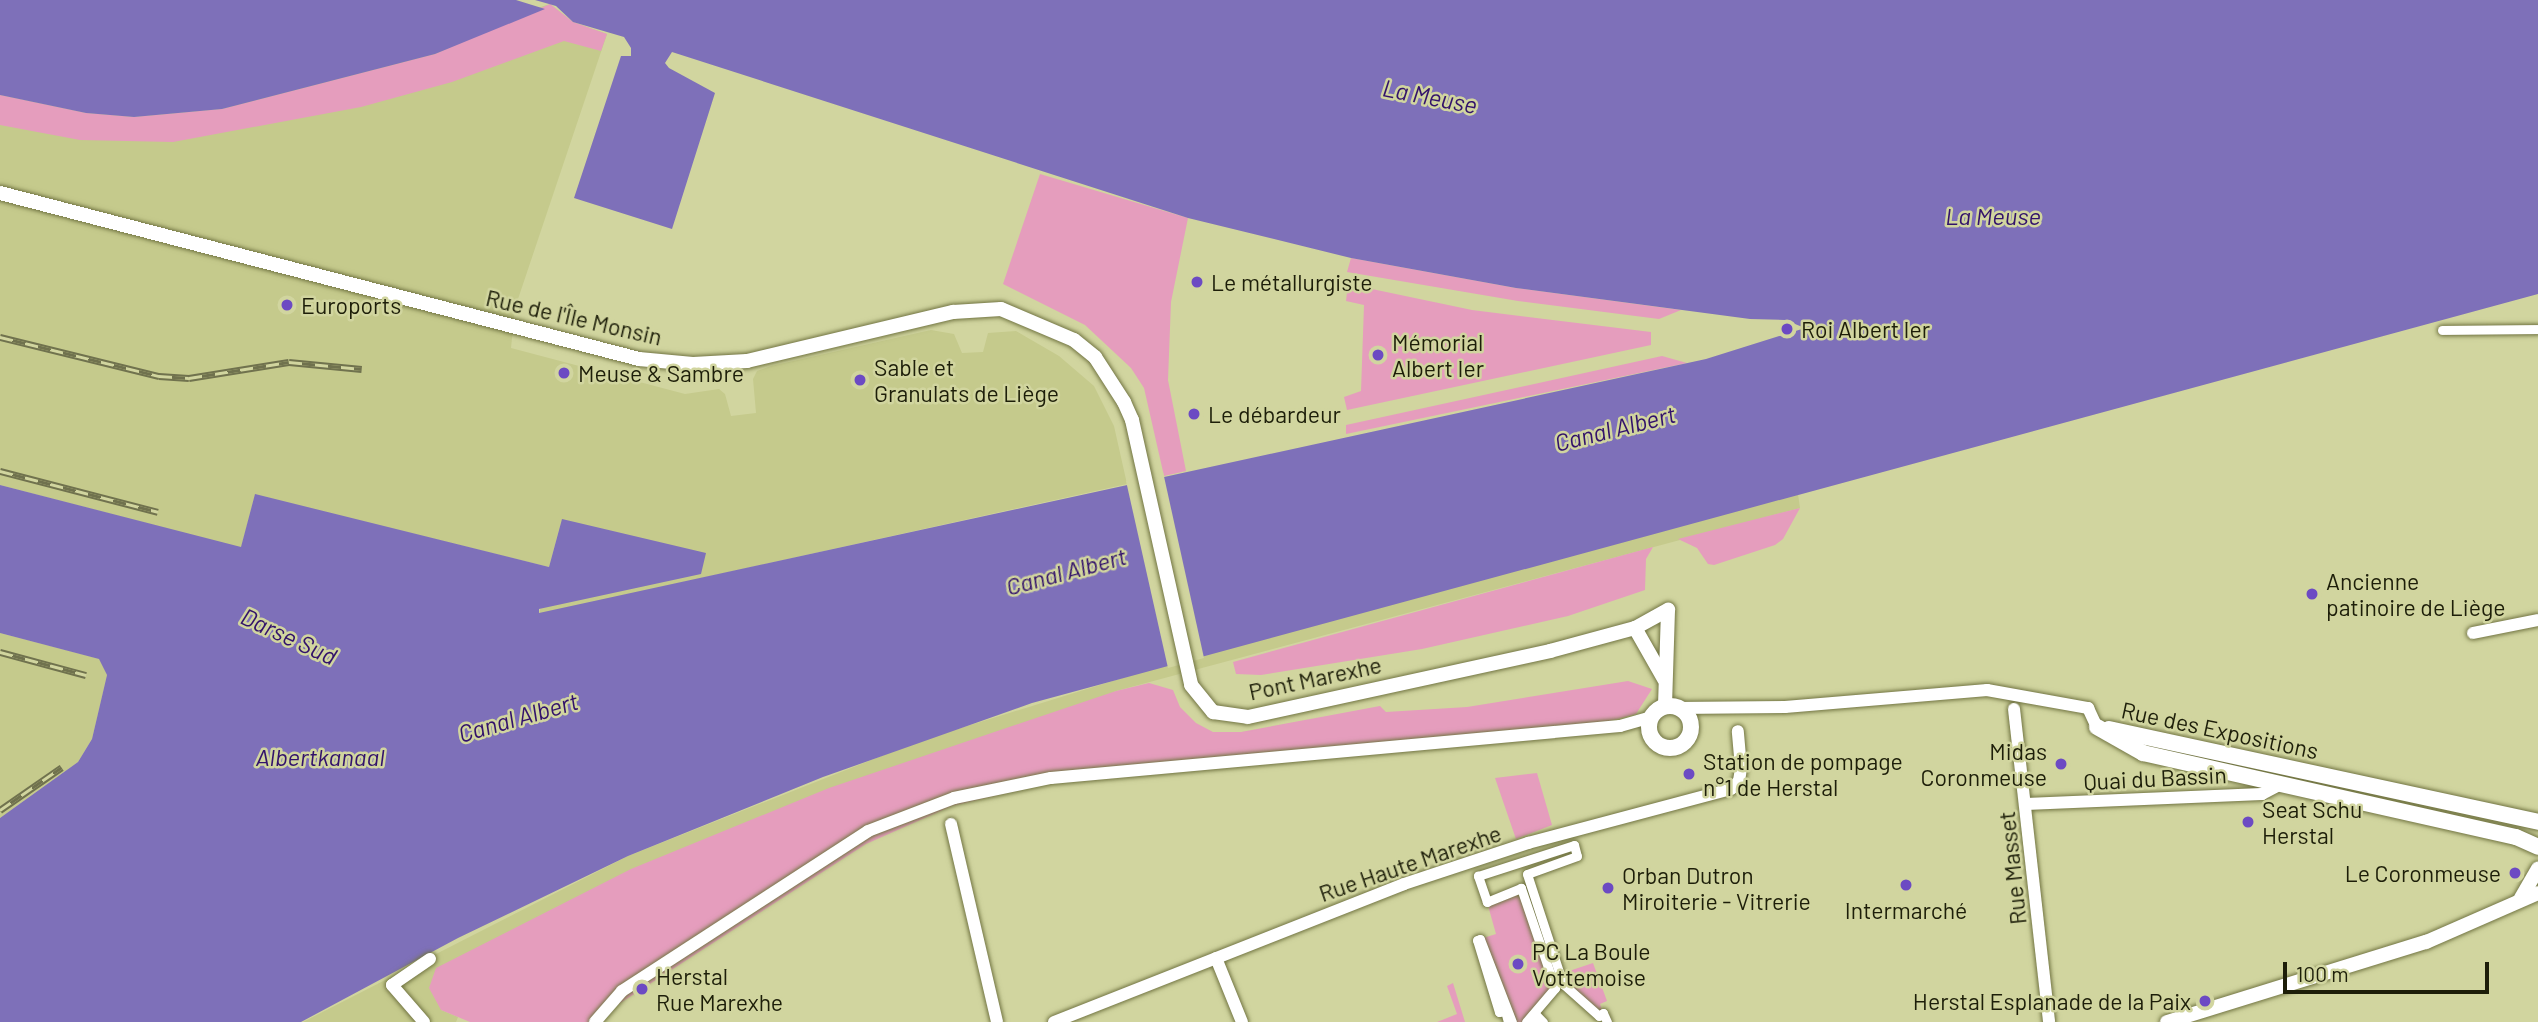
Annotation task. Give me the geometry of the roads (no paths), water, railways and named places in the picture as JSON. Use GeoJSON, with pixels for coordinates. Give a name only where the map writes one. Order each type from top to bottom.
{"type":"FeatureCollection","features":[{"type":"Feature","properties":{"kind":"main road"},"geometry":{"type":"LineString","coordinates":[[1671,707],[1686,713],[1690,732],[1676,747],[1657,744],[1650,735],[1651,717],[1671,707]]}},
{"type":"Feature","properties":{"kind":"main road","name":"Rue des Expositions"},"geometry":{"type":"LineString","coordinates":[[2097,727],[2143,753],[2516,837],[2538,847]]}},
{"type":"Feature","properties":{"kind":"main road","name":"Rue des Expositions"},"geometry":{"type":"LineString","coordinates":[[2097,727],[2538,822]]}},
{"type":"Feature","properties":{"kind":"street","name":"Rue de l'Île Monsin"},"geometry":{"type":"LineString","coordinates":[[0,194],[639,359],[693,364],[747,361],[953,312],[1000,309],[1074,340],[1095,357],[1132,420],[1143,470]]}},
{"type":"Feature","properties":{"kind":"street"},"geometry":{"type":"LineString","coordinates":[[2442,330],[2538,328]]}},
{"type":"Feature","properties":{"kind":"street","name":"Pont Marexhe"},"geometry":{"type":"LineString","coordinates":[[1143,470],[1190,680],[1213,712],[1248,716],[1634,628],[1668,610],[1664,680]]}},
{"type":"Feature","properties":{"kind":"street"},"geometry":{"type":"LineString","coordinates":[[2473,633],[2538,620]]}},
{"type":"Feature","properties":{"kind":"street"},"geometry":{"type":"LineString","coordinates":[[1634,628],[1664,680],[1671,707],[1785,707],[1987,690],[2088,708],[2097,727]]}},
{"type":"Feature","properties":{"kind":"street","name":"Rue Masset"},"geometry":{"type":"LineString","coordinates":[[2014,709],[2049,1022]]}},
{"type":"Feature","properties":{"kind":"street"},"geometry":{"type":"LineString","coordinates":[[595,1022],[622,991],[868,831],[954,798],[1051,778],[1620,726],[1651,717]]}},
{"type":"Feature","properties":{"kind":"street","name":"Rue Haute Marexhe"},"geometry":{"type":"LineString","coordinates":[[1054,1022],[1418,880],[1528,844],[1731,789],[1739,781],[1741,768],[1738,731]]}},
{"type":"Feature","properties":{"kind":"street","name":"Quai du Bassin"},"geometry":{"type":"LineString","coordinates":[[2026,804],[2262,794],[2281,783]]}},
{"type":"Feature","properties":{"kind":"street"},"geometry":{"type":"LineString","coordinates":[[951,824],[997,1022]]}},
{"type":"Feature","properties":{"kind":"street"},"geometry":{"type":"LineString","coordinates":[[1528,1022],[1555,988],[1521,888],[1487,902],[1478,876],[1574,845],[1577,856],[1527,874],[1563,984],[1599,1016],[1603,1013],[1607,1022]]}},
{"type":"Feature","properties":{"kind":"street"},"geometry":{"type":"LineString","coordinates":[[2518,902],[2538,869]]}},
{"type":"Feature","properties":{"kind":"street"},"geometry":{"type":"LineString","coordinates":[[2167,1022],[2426,942],[2538,892]]}},
{"type":"Feature","properties":{"kind":"street"},"geometry":{"type":"LineString","coordinates":[[1480,939],[1510,1022],[1505,1011],[1499,1012],[1477,940],[1480,939]]}},
{"type":"Feature","properties":{"kind":"street"},"geometry":{"type":"LineString","coordinates":[[1216,958],[1242,1022]]}},
{"type":"Feature","properties":{"kind":"street"},"geometry":{"type":"LineString","coordinates":[[428,1021],[392,985],[430,959]]}},
{"type":"Feature","properties":{"kind":"street"},"geometry":{"type":"LineString","coordinates":[[1528,1022],[1536,1016],[1543,1022]]}},
{"type":"Feature","properties":{"kind":"water"},"geometry":{"type":"Polygon","coordinates":[[[0,0],[516,0],[545,9],[435,54],[222,109],[134,117],[86,113],[0,95],[0,0]]]}},
{"type":"Feature","properties":{"kind":"water"},"geometry":{"type":"Polygon","coordinates":[[[535,0],[2538,0],[2538,294],[1032,703],[823,777],[628,856],[458,938],[301,1022],[0,1022],[0,818],[78,762],[92,739],[107,675],[99,659],[0,633],[0,485],[241,547],[255,494],[549,567],[562,519],[706,553],[701,574],[539,609],[539,613],[1706,359],[1805,328],[1785,320],[1750,319],[1516,288],[1351,258],[1188,218],[672,52],[665,63],[669,68],[715,93],[672,229],[574,198],[621,56],[631,56],[631,48],[624,37],[573,22],[556,6],[535,0]]]}},
{"type":"Feature","properties":{"kind":"railway"},"geometry":{"type":"LineString","coordinates":[[0,337],[159,376],[189,378],[289,362],[362,369]]}},
{"type":"Feature","properties":{"kind":"railway"},"geometry":{"type":"LineString","coordinates":[[0,471],[158,512]]}},
{"type":"Feature","properties":{"kind":"railway"},"geometry":{"type":"LineString","coordinates":[[0,652],[86,675]]}},
{"type":"Feature","properties":{"kind":"railway"},"geometry":{"type":"LineString","coordinates":[[0,810],[62,767]]}},
{"type":"Feature","properties":{"kind":"place","name":"Le métallurgiste"},"geometry":{"type":"Point","coordinates":[1197,282]}},
{"type":"Feature","properties":{"kind":"place","name":"Euroports"},"geometry":{"type":"Point","coordinates":[287,305]}},
{"type":"Feature","properties":{"kind":"place","name":"Roi Albert Ier"},"geometry":{"type":"Point","coordinates":[1787,329]}},
{"type":"Feature","properties":{"kind":"place","name":"Mémorial Albert Ier"},"geometry":{"type":"Point","coordinates":[1378,355]}},
{"type":"Feature","properties":{"kind":"place","name":"Meuse & Sambre"},"geometry":{"type":"Point","coordinates":[564,373]}},
{"type":"Feature","properties":{"kind":"place","name":"Sable et Granulats de Liège"},"geometry":{"type":"Point","coordinates":[860,380]}},
{"type":"Feature","properties":{"kind":"place","name":"Le débardeur"},"geometry":{"type":"Point","coordinates":[1194,414]}},
{"type":"Feature","properties":{"kind":"place","name":"Ancienne patinoire de Liège"},"geometry":{"type":"Point","coordinates":[2312,594]}},
{"type":"Feature","properties":{"kind":"place","name":"Midas Coronmeuse"},"geometry":{"type":"Point","coordinates":[2061,764]}},
{"type":"Feature","properties":{"kind":"place","name":"Station de pompage n°1 de Herstal"},"geometry":{"type":"Point","coordinates":[1689,774]}},
{"type":"Feature","properties":{"kind":"place","name":"Seat Schu Herstal"},"geometry":{"type":"Point","coordinates":[2248,822]}},
{"type":"Feature","properties":{"kind":"place","name":"Le Coronmeuse"},"geometry":{"type":"Point","coordinates":[2515,873]}},
{"type":"Feature","properties":{"kind":"place","name":"Intermarché"},"geometry":{"type":"Point","coordinates":[1906,885]}},
{"type":"Feature","properties":{"kind":"place","name":"Orban Dutron Miroiterie - Vitrerie"},"geometry":{"type":"Point","coordinates":[1608,888]}},
{"type":"Feature","properties":{"kind":"place","name":"PC La Boule Vottemoise"},"geometry":{"type":"Point","coordinates":[1518,964]}},
{"type":"Feature","properties":{"kind":"place","name":"Herstal Rue Marexhe"},"geometry":{"type":"Point","coordinates":[642,989]}},
{"type":"Feature","properties":{"kind":"place","name":"Herstal Esplanade de la Paix"},"geometry":{"type":"Point","coordinates":[2205,1001]}},
{"type":"Feature","properties":{"kind":"water label","name":"La Meuse"},"geometry":{"type":"Point","coordinates":[1430,96]}},
{"type":"Feature","properties":{"kind":"water label","name":"La Meuse"},"geometry":{"type":"Point","coordinates":[1993,216]}},
{"type":"Feature","properties":{"kind":"water label","name":"Canal Albert"},"geometry":{"type":"Point","coordinates":[1615,428]}},
{"type":"Feature","properties":{"kind":"water label","name":"Canal Albert"},"geometry":{"type":"Point","coordinates":[1066,571]}},
{"type":"Feature","properties":{"kind":"water label","name":"Darse Sud"},"geometry":{"type":"Point","coordinates":[289,636]}},
{"type":"Feature","properties":{"kind":"water label","name":"Canal Albert"},"geometry":{"type":"Point","coordinates":[518,717]}},
{"type":"Feature","properties":{"kind":"water label","name":"Albertkanaal"},"geometry":{"type":"Point","coordinates":[320,757]}}]}
